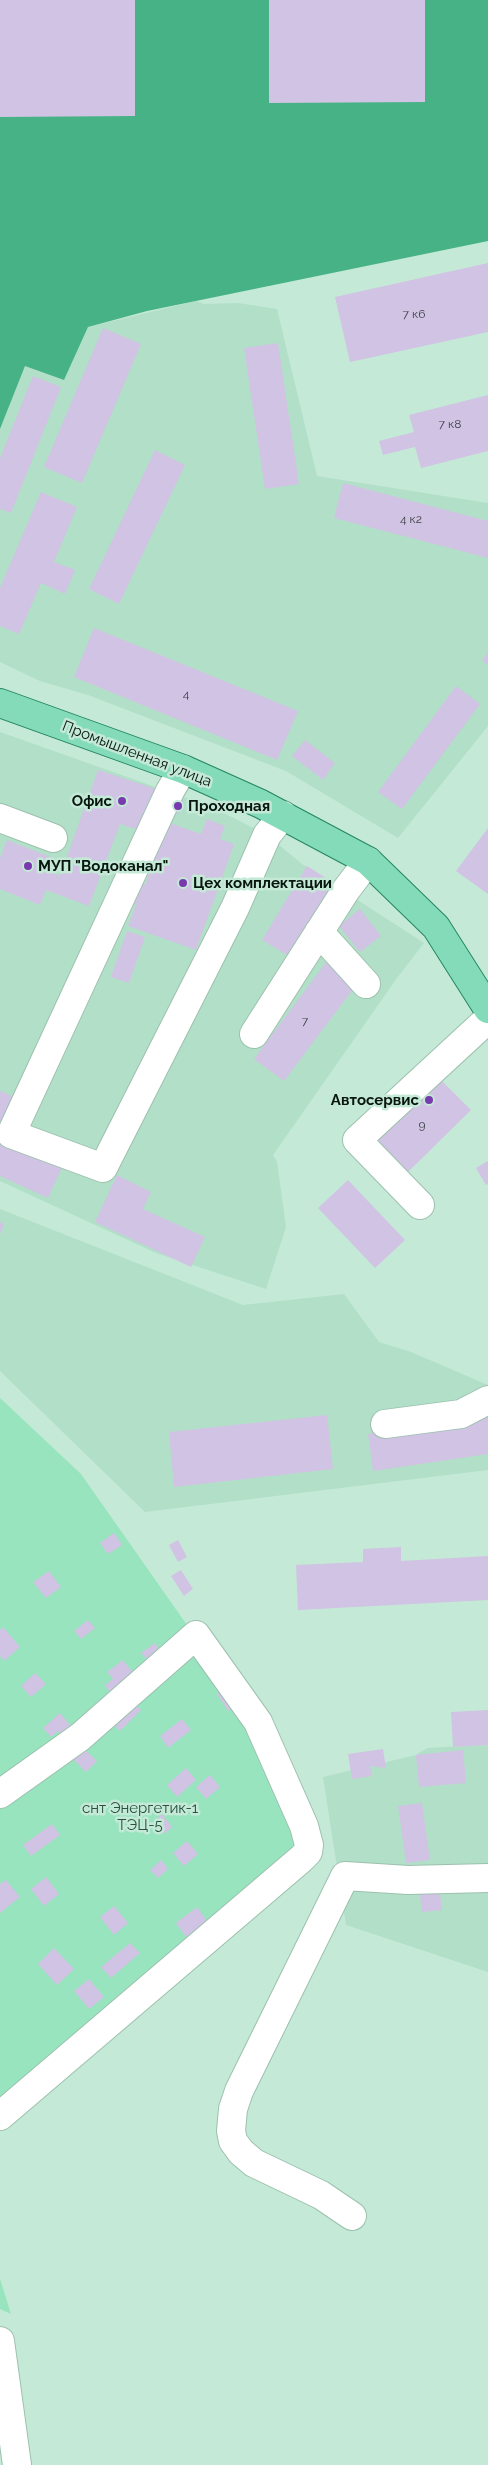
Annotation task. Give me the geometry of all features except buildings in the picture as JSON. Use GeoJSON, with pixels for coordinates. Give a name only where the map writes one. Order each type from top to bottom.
{"type":"FeatureCollection","features":[{"type":"Feature","properties":{"kind":"main road","name":"Промышленная улица"},"geometry":{"type":"LineString","coordinates":[[0,703],[183,769],[283,815],[368,861],[436,927],[488,1008]]}},
{"type":"Feature","properties":{"kind":"lane"},"geometry":{"type":"LineString","coordinates":[[183,769],[170,791],[11,1134],[103,1168],[235,908],[267,835],[283,815]]}},
{"type":"Feature","properties":{"kind":"lane"},"geometry":{"type":"LineString","coordinates":[[0,818],[53,838]]}},
{"type":"Feature","properties":{"kind":"lane"},"geometry":{"type":"LineString","coordinates":[[254,1034],[319,932],[368,861]]}},
{"type":"Feature","properties":{"kind":"lane"},"geometry":{"type":"LineString","coordinates":[[319,932],[366,984]]}},
{"type":"Feature","properties":{"kind":"lane"},"geometry":{"type":"LineString","coordinates":[[420,1205],[357,1140],[488,1019]]}},
{"type":"Feature","properties":{"kind":"lane"},"geometry":{"type":"LineString","coordinates":[[385,1424],[462,1414],[488,1400]]}},
{"type":"Feature","properties":{"kind":"lane"},"geometry":{"type":"LineString","coordinates":[[0,1794],[80,1737],[196,1635],[258,1722],[304,1826],[309,1844],[308,1852],[0,2116]]}},
{"type":"Feature","properties":{"kind":"lane"},"geometry":{"type":"LineString","coordinates":[[352,2216],[321,2195],[254,2163],[241,2152],[233,2141],[231,2130],[233,2109],[239,2092],[345,1876],[408,1880],[488,1878]]}},
{"type":"Feature","properties":{"kind":"lane"},"geometry":{"type":"LineString","coordinates":[[0,2341],[17,2465]]}},
{"type":"Feature","properties":{"kind":"shaded area"},"geometry":{"type":"Polygon","coordinates":[[[196,301],[204,304],[238,303],[277,309],[317,476],[488,503],[488,726],[398,838],[286,771],[88,695],[40,681],[0,662],[0,429],[25,365],[64,380],[88,327],[196,301]]]}},
{"type":"Feature","properties":{"kind":"shaded area"},"geometry":{"type":"Polygon","coordinates":[[[0,732],[212,807],[267,835],[302,864],[424,943],[397,978],[273,1155],[277,1162],[286,1227],[266,1289],[156,1253],[0,1181],[0,732]]]}},
{"type":"Feature","properties":{"kind":"shaded area"},"geometry":{"type":"Polygon","coordinates":[[[0,1209],[243,1305],[344,1294],[379,1342],[411,1352],[488,1385],[488,1470],[145,1512],[0,1371],[0,1209]]]}},
{"type":"Feature","properties":{"kind":"shaded area"},"geometry":{"type":"Polygon","coordinates":[[[488,1745],[488,1972],[346,1925],[323,1777],[416,1755],[427,1748],[488,1745]]]}},
{"type":"Feature","properties":{"kind":"green space"},"geometry":{"type":"Polygon","coordinates":[[[0,0],[488,0],[488,241],[147,311],[88,327],[64,380],[25,366],[0,429],[0,0]]]}},
{"type":"Feature","properties":{"kind":"green space","name":"снт Энергетик-1 ТЭЦ-5"},"geometry":{"type":"Polygon","coordinates":[[[0,1398],[81,1474],[215,1665],[315,1834],[0,2126],[0,1398]]]}},
{"type":"Feature","properties":{"kind":"green space"},"geometry":{"type":"Polygon","coordinates":[[[0,2279],[11,2314],[0,2309],[0,2279]]]}},
{"type":"Feature","properties":{"kind":"place","name":"Офис"},"geometry":{"type":"Point","coordinates":[122,801]}},
{"type":"Feature","properties":{"kind":"place","name":"Проходная"},"geometry":{"type":"Point","coordinates":[178,806]}},
{"type":"Feature","properties":{"kind":"place","name":"МУП \"Водоканал\""},"geometry":{"type":"Point","coordinates":[28,866]}},
{"type":"Feature","properties":{"kind":"place","name":"Цех комплектации"},"geometry":{"type":"Point","coordinates":[183,883]}},
{"type":"Feature","properties":{"kind":"place","name":"Автосервис"},"geometry":{"type":"Point","coordinates":[429,1100]}}]}
